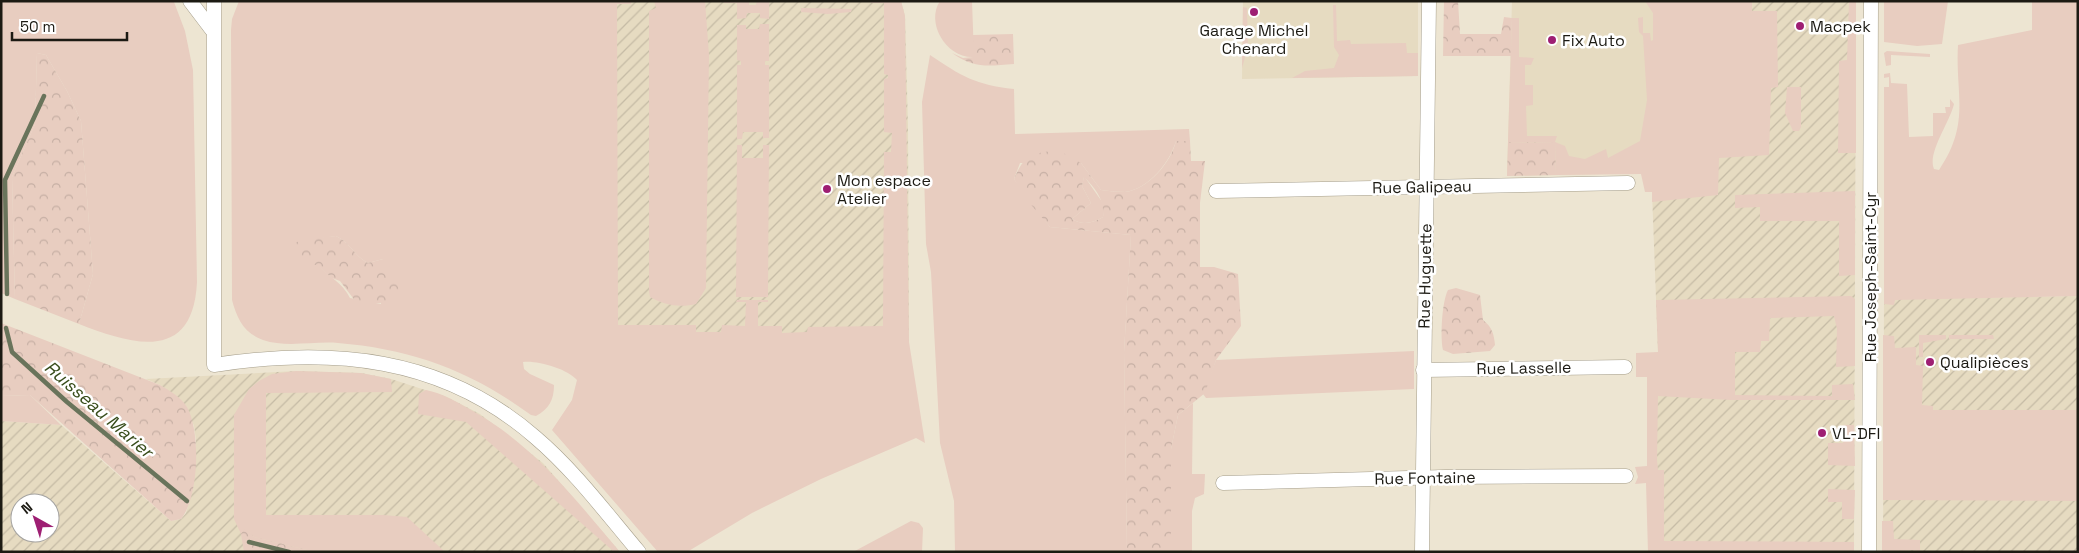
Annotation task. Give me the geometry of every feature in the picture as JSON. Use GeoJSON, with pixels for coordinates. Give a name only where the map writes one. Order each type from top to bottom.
{"type":"FeatureCollection","features":[{"type":"Feature","properties":{"kind":"street"},"geometry":{"type":"LineString","coordinates":[[190,1],[212,30]]}},
{"type":"Feature","properties":{"kind":"street"},"geometry":{"type":"LineString","coordinates":[[214,1],[212,30],[214,365],[264,358],[342,357],[398,366],[442,380],[490,405],[533,435],[555,455],[640,552]]}},
{"type":"Feature","properties":{"kind":"street","name":"Rue Huguette"},"geometry":{"type":"LineString","coordinates":[[1422,552],[1429,1]]}},
{"type":"Feature","properties":{"kind":"street","name":"Rue Joseph-Saint-Cyr"},"geometry":{"type":"LineString","coordinates":[[1869,552],[1871,1]]}},
{"type":"Feature","properties":{"kind":"street","name":"Rue Galipeau"},"geometry":{"type":"LineString","coordinates":[[1216,191],[1628,183]]}},
{"type":"Feature","properties":{"kind":"street","name":"Rue Lasselle"},"geometry":{"type":"LineString","coordinates":[[1423,370],[1625,367]]}},
{"type":"Feature","properties":{"kind":"street","name":"Rue Fontaine"},"geometry":{"type":"LineString","coordinates":[[1223,483],[1423,477],[1626,476]]}},
{"type":"Feature","properties":{"kind":"shaded area"},"geometry":{"type":"Polygon","coordinates":[[[611,1],[901,1],[905,16],[908,126],[909,342],[610,341],[611,1]]]}},
{"type":"Feature","properties":{"kind":"shaded area"},"geometry":{"type":"Polygon","coordinates":[[[1243,1],[1418,1],[1418,76],[1242,79],[1243,1]]]}},
{"type":"Feature","properties":{"kind":"shaded area"},"geometry":{"type":"Polygon","coordinates":[[[1512,1],[1653,1],[1654,173],[1507,176],[1512,1]]]}},
{"type":"Feature","properties":{"kind":"shaded area"},"geometry":{"type":"Polygon","coordinates":[[[1653,1],[1856,1],[1854,552],[1655,552],[1658,352],[1652,192],[1654,173],[1653,1]]]}},
{"type":"Feature","properties":{"kind":"shaded area"},"geometry":{"type":"Polygon","coordinates":[[[2078,296],[2078,552],[1883,552],[1884,299],[2078,296]]]}},
{"type":"Feature","properties":{"kind":"shaded area"},"geometry":{"type":"Polygon","coordinates":[[[296,371],[361,373],[391,379],[447,397],[480,414],[543,463],[620,552],[1,552],[1,421],[61,425],[171,521],[181,519],[186,513],[193,488],[196,440],[194,426],[186,406],[180,399],[160,385],[146,379],[296,371]]]}},
{"type":"Feature","properties":{"kind":"green space"},"geometry":{"type":"Polygon","coordinates":[[[1,1],[174,2],[185,31],[193,70],[197,282],[193,308],[184,326],[172,336],[157,341],[139,341],[120,338],[79,324],[93,274],[81,121],[67,91],[46,55],[37,53],[35,124],[12,177],[15,299],[1,293],[1,1]]]}},
{"type":"Feature","properties":{"kind":"green space"},"geometry":{"type":"Polygon","coordinates":[[[239,1],[631,1],[631,4],[617,4],[618,325],[696,325],[696,332],[721,332],[722,325],[745,326],[746,302],[736,302],[737,300],[768,300],[768,302],[758,302],[758,326],[782,326],[782,333],[807,332],[808,327],[883,326],[884,152],[891,152],[892,133],[884,132],[884,79],[888,78],[888,75],[884,74],[884,3],[871,3],[871,1],[901,1],[905,16],[909,342],[925,443],[916,438],[821,479],[752,513],[687,552],[658,552],[552,430],[572,400],[577,380],[567,372],[544,364],[523,362],[524,369],[530,374],[554,385],[550,404],[536,416],[531,415],[486,386],[463,374],[416,357],[365,346],[338,343],[281,344],[256,337],[242,324],[232,300],[232,19],[239,1]],[[336,236],[315,239],[317,264],[347,292],[350,298],[381,304],[383,259],[368,263],[336,236]]]}},
{"type":"Feature","properties":{"kind":"green space"},"geometry":{"type":"Polygon","coordinates":[[[654,1],[705,1],[709,55],[706,288],[696,304],[690,305],[678,306],[661,302],[650,297],[649,291],[649,11],[656,8],[654,1]]]}},
{"type":"Feature","properties":{"kind":"green space"},"geometry":{"type":"Polygon","coordinates":[[[724,1],[749,1],[749,5],[756,5],[757,1],[782,1],[769,2],[769,19],[760,18],[760,13],[747,13],[746,18],[737,19],[737,3],[724,3],[724,1]]]}},
{"type":"Feature","properties":{"kind":"green space"},"geometry":{"type":"Polygon","coordinates":[[[940,1],[972,1],[974,57],[964,56],[955,52],[941,38],[935,19],[940,1]]]}},
{"type":"Feature","properties":{"kind":"green space"},"geometry":{"type":"Polygon","coordinates":[[[1444,1],[1458,1],[1460,34],[1501,34],[1504,17],[1512,18],[1511,56],[1443,56],[1444,1]]]}},
{"type":"Feature","properties":{"kind":"green space"},"geometry":{"type":"Polygon","coordinates":[[[1645,1],[1752,1],[1752,11],[1777,11],[1778,87],[1771,88],[1769,155],[1719,158],[1718,195],[1652,202],[1652,192],[1645,192],[1641,174],[1556,175],[1555,143],[1508,142],[1512,18],[1519,18],[1519,57],[1534,58],[1531,65],[1525,65],[1525,85],[1533,85],[1533,105],[1526,106],[1527,136],[1557,136],[1555,142],[1565,146],[1569,156],[1585,159],[1606,149],[1608,158],[1640,141],[1647,100],[1643,36],[1639,32],[1638,18],[1643,17],[1643,33],[1650,33],[1651,41],[1653,40],[1653,13],[1645,1]]]}},
{"type":"Feature","properties":{"kind":"green space"},"geometry":{"type":"Polygon","coordinates":[[[1849,1],[1856,1],[1856,153],[1838,153],[1839,61],[1847,60],[1849,1]]]}},
{"type":"Feature","properties":{"kind":"green space"},"geometry":{"type":"Polygon","coordinates":[[[1884,1],[1948,1],[1942,44],[1917,46],[1884,42],[1884,1]]]}},
{"type":"Feature","properties":{"kind":"green space"},"geometry":{"type":"Polygon","coordinates":[[[2032,1],[2078,1],[2078,296],[1895,300],[1894,305],[1884,304],[1884,87],[1889,87],[1889,77],[1884,78],[1884,74],[1890,73],[1891,83],[1907,84],[1909,137],[1933,136],[1933,113],[1946,113],[1945,107],[1950,107],[1950,99],[1954,104],[1936,146],[1933,162],[1934,169],[1939,170],[1949,153],[1958,123],[1958,45],[2032,30],[2032,1]]]}},
{"type":"Feature","properties":{"kind":"green space"},"geometry":{"type":"Polygon","coordinates":[[[1333,5],[1336,5],[1337,41],[1350,40],[1351,44],[1406,43],[1407,53],[1418,53],[1418,76],[1292,78],[1305,71],[1334,68],[1339,55],[1334,47],[1333,5]]]}},
{"type":"Feature","properties":{"kind":"green space"},"geometry":{"type":"Polygon","coordinates":[[[1243,7],[1247,8],[1248,47],[1242,68],[1243,7]]]}},
{"type":"Feature","properties":{"kind":"green space"},"geometry":{"type":"Polygon","coordinates":[[[801,8],[852,9],[851,12],[828,14],[801,12],[801,8]]]}},
{"type":"Feature","properties":{"kind":"green space"},"geometry":{"type":"Polygon","coordinates":[[[760,24],[769,24],[769,61],[765,61],[765,65],[769,65],[769,138],[763,138],[763,132],[743,132],[742,139],[737,139],[737,65],[741,65],[741,61],[737,60],[737,25],[746,25],[746,29],[759,29],[760,24]]]}},
{"type":"Feature","properties":{"kind":"green space"},"geometry":{"type":"Polygon","coordinates":[[[1013,34],[1014,64],[989,66],[975,64],[952,53],[963,58],[973,57],[973,35],[1013,34]]]}},
{"type":"Feature","properties":{"kind":"green space"},"geometry":{"type":"Polygon","coordinates":[[[1887,51],[1930,54],[1930,57],[1891,55],[1891,65],[1886,66],[1884,53],[1887,51]]]}},
{"type":"Feature","properties":{"kind":"green space"},"geometry":{"type":"Polygon","coordinates":[[[37,53],[46,55],[67,91],[81,121],[93,274],[79,324],[15,299],[12,177],[35,124],[37,53]]]}},
{"type":"Feature","properties":{"kind":"green space"},"geometry":{"type":"Polygon","coordinates":[[[930,55],[969,78],[989,85],[1014,89],[1015,134],[1189,129],[1190,141],[1176,141],[1164,166],[1150,180],[1134,190],[1125,192],[1101,190],[1081,163],[1020,163],[1014,179],[1050,227],[1131,235],[1124,352],[1127,552],[955,552],[954,501],[940,443],[931,272],[926,244],[922,102],[930,55]]]}},
{"type":"Feature","properties":{"kind":"green space"},"geometry":{"type":"Polygon","coordinates":[[[1787,87],[1801,87],[1801,127],[1799,131],[1793,131],[1785,113],[1787,87]]]}},
{"type":"Feature","properties":{"kind":"green space"},"geometry":{"type":"Polygon","coordinates":[[[1176,141],[1190,141],[1191,161],[1205,161],[1200,203],[1200,267],[1214,267],[1238,274],[1241,326],[1216,360],[1205,393],[1178,415],[1171,449],[1171,552],[1127,552],[1124,352],[1131,235],[1050,227],[1027,200],[1014,179],[1022,164],[1030,156],[1058,150],[1081,163],[1101,190],[1125,192],[1142,186],[1158,173],[1176,141]],[[1084,177],[1082,186],[1091,203],[1072,219],[1084,223],[1103,217],[1103,211],[1101,200],[1084,177]]]}},
{"type":"Feature","properties":{"kind":"green space"},"geometry":{"type":"Polygon","coordinates":[[[1508,142],[1555,143],[1556,175],[1507,176],[1508,142]]]}},
{"type":"Feature","properties":{"kind":"green space"},"geometry":{"type":"Polygon","coordinates":[[[737,145],[742,145],[742,158],[763,158],[763,145],[769,145],[768,297],[736,297],[737,145]]]}},
{"type":"Feature","properties":{"kind":"green space"},"geometry":{"type":"Polygon","coordinates":[[[1084,176],[1105,206],[1103,217],[1088,223],[1072,219],[1091,203],[1082,186],[1084,176]]]}},
{"type":"Feature","properties":{"kind":"green space"},"geometry":{"type":"Polygon","coordinates":[[[1855,191],[1855,275],[1839,276],[1839,221],[1760,221],[1760,207],[1735,208],[1735,195],[1855,191]]]}},
{"type":"Feature","properties":{"kind":"green space"},"geometry":{"type":"Polygon","coordinates":[[[336,236],[368,263],[383,259],[403,284],[396,297],[391,301],[377,303],[356,302],[340,281],[332,278],[317,265],[298,263],[293,257],[295,243],[303,239],[336,236]]]}},
{"type":"Feature","properties":{"kind":"green space"},"geometry":{"type":"Polygon","coordinates":[[[1456,288],[1480,295],[1483,320],[1492,331],[1494,337],[1495,345],[1490,351],[1453,354],[1443,350],[1444,302],[1448,290],[1456,288]]]}},
{"type":"Feature","properties":{"kind":"green space"},"geometry":{"type":"Polygon","coordinates":[[[1851,296],[1855,299],[1855,366],[1836,367],[1837,329],[1834,316],[1770,318],[1769,341],[1761,341],[1760,352],[1735,352],[1735,395],[1832,396],[1832,385],[1853,384],[1855,400],[1732,400],[1658,396],[1657,460],[1658,470],[1664,470],[1664,541],[1854,542],[1854,552],[1648,552],[1646,483],[1635,484],[1638,477],[1635,467],[1647,466],[1647,377],[1636,377],[1636,353],[1658,352],[1656,300],[1851,296]]]}},
{"type":"Feature","properties":{"kind":"green space"},"geometry":{"type":"Polygon","coordinates":[[[1,323],[160,385],[182,400],[192,418],[196,464],[192,496],[181,519],[171,521],[30,395],[1,396],[1,323]]]}},
{"type":"Feature","properties":{"kind":"green space"},"geometry":{"type":"Polygon","coordinates":[[[1883,335],[1894,336],[1895,348],[1916,347],[1916,365],[1923,366],[1922,405],[1933,406],[1933,410],[2078,410],[2078,501],[1883,500],[1883,335]]]}},
{"type":"Feature","properties":{"kind":"green space"},"geometry":{"type":"Polygon","coordinates":[[[1919,335],[1946,335],[1946,339],[1923,343],[1923,357],[1919,357],[1919,335]]]}},
{"type":"Feature","properties":{"kind":"green space"},"geometry":{"type":"Polygon","coordinates":[[[1949,335],[1993,335],[1994,339],[1949,339],[1949,335]]]}},
{"type":"Feature","properties":{"kind":"green space"},"geometry":{"type":"Polygon","coordinates":[[[1414,351],[1414,389],[1206,398],[1203,394],[1216,360],[1414,351]]]}},
{"type":"Feature","properties":{"kind":"green space"},"geometry":{"type":"Polygon","coordinates":[[[296,371],[361,373],[391,379],[392,392],[266,393],[266,515],[383,515],[407,517],[445,552],[315,552],[254,537],[246,528],[241,534],[234,519],[234,415],[249,389],[259,381],[272,374],[296,371]]]}},
{"type":"Feature","properties":{"kind":"green space"},"geometry":{"type":"Polygon","coordinates":[[[426,390],[460,404],[514,439],[552,474],[620,552],[611,552],[612,550],[466,422],[418,414],[419,394],[426,390]]]}},
{"type":"Feature","properties":{"kind":"green space"},"geometry":{"type":"Polygon","coordinates":[[[30,395],[61,425],[1,421],[1,396],[30,395]]]}},
{"type":"Feature","properties":{"kind":"green space"},"geometry":{"type":"Polygon","coordinates":[[[1193,403],[1192,474],[1205,474],[1204,494],[1195,498],[1192,511],[1192,552],[1171,552],[1171,449],[1178,415],[1193,403]]]}},
{"type":"Feature","properties":{"kind":"green space"},"geometry":{"type":"Polygon","coordinates":[[[1843,425],[1854,425],[1855,466],[1828,465],[1828,443],[1843,443],[1843,425]]]}},
{"type":"Feature","properties":{"kind":"green space"},"geometry":{"type":"Polygon","coordinates":[[[1828,489],[1855,490],[1854,519],[1842,519],[1842,502],[1828,502],[1828,489]]]}},
{"type":"Feature","properties":{"kind":"green space"},"geometry":{"type":"Polygon","coordinates":[[[911,521],[919,523],[923,528],[922,552],[853,552],[911,521]]]}},
{"type":"Feature","properties":{"kind":"green space"},"geometry":{"type":"Polygon","coordinates":[[[1882,521],[1893,521],[1894,539],[1920,540],[1920,552],[1915,550],[1882,552],[1882,521]]]}},
{"type":"Feature","properties":{"kind":"green space"},"geometry":{"type":"Polygon","coordinates":[[[246,527],[254,537],[315,552],[244,552],[241,534],[246,527]]]}},
{"type":"Feature","properties":{"kind":"waterway","name":"Ruisseau Marier"},"geometry":{"type":"LineString","coordinates":[[7,294],[5,180],[44,96]]}},
{"type":"Feature","properties":{"kind":"waterway","name":"Ruisseau Marier"},"geometry":{"type":"LineString","coordinates":[[6,328],[12,352],[67,402],[187,501]]}},
{"type":"Feature","properties":{"kind":"waterway","name":"Ruisseau Marier"},"geometry":{"type":"LineString","coordinates":[[249,542],[289,552]]}},
{"type":"Feature","properties":{"kind":"place","name":"Garage Michel Chenard"},"geometry":{"type":"Point","coordinates":[1254,12]}},
{"type":"Feature","properties":{"kind":"place","name":"Macpek"},"geometry":{"type":"Point","coordinates":[1800,26]}},
{"type":"Feature","properties":{"kind":"place","name":"Fix Auto"},"geometry":{"type":"Point","coordinates":[1552,40]}},
{"type":"Feature","properties":{"kind":"place","name":"Mon espace Atelier"},"geometry":{"type":"Point","coordinates":[827,189]}},
{"type":"Feature","properties":{"kind":"place","name":"Qualipièces"},"geometry":{"type":"Point","coordinates":[1930,362]}},
{"type":"Feature","properties":{"kind":"place","name":"VL-DFI"},"geometry":{"type":"Point","coordinates":[1822,433]}}]}
